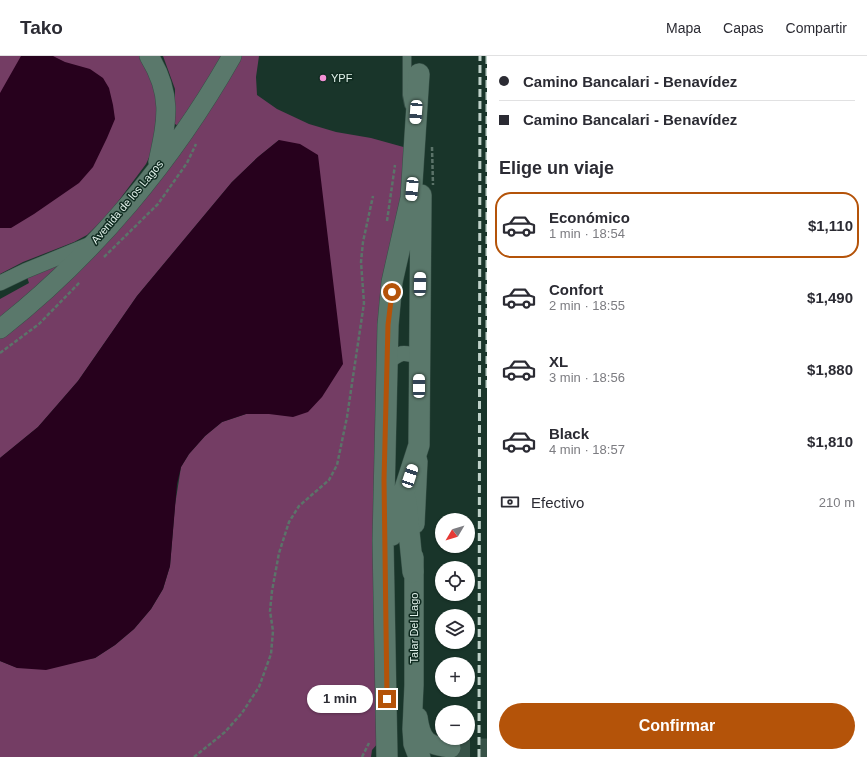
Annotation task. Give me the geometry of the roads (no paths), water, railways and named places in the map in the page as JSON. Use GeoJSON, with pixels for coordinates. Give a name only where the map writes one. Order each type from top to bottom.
{"type":"FeatureCollection","features":[{"type":"Feature","properties":{"kind":"main road"},"geometry":{"type":"LineString","coordinates":[[387,757],[384,480],[388,325],[392,282],[411,198],[419,65]]}},
{"type":"Feature","properties":{"kind":"main road"},"geometry":{"type":"LineString","coordinates":[[385,602],[392,533],[404,489],[419,445],[421,200],[419,65]]}},
{"type":"Feature","properties":{"kind":"main road"},"geometry":{"type":"LineString","coordinates":[[387,363],[393,455],[404,489],[413,572]]}},
{"type":"Feature","properties":{"kind":"street"},"geometry":{"type":"LineString","coordinates":[[149,56],[164,86],[166,111],[164,133],[156,169]]}},
{"type":"Feature","properties":{"kind":"street","name":"Avenida de los Lagos"},"geometry":{"type":"LineString","coordinates":[[0,329],[53,285],[134,198],[185,131],[232,56]]}},
{"type":"Feature","properties":{"kind":"street"},"geometry":{"type":"LineString","coordinates":[[0,283],[31,268],[93,243]]}},
{"type":"Feature","properties":{"kind":"street"},"geometry":{"type":"LineString","coordinates":[[387,363],[399,353],[409,353],[419,357]]}},
{"type":"Feature","properties":{"kind":"street","name":"Talar Del Lago"},"geometry":{"type":"LineString","coordinates":[[419,445],[413,572],[414,684],[412,729],[413,744],[416,752],[421,757]]}},
{"type":"Feature","properties":{"kind":"street","name":"Talar Del Lago"},"geometry":{"type":"LineString","coordinates":[[414,684],[420,730],[425,739],[434,746],[451,748]]}},
{"type":"Feature","properties":{"kind":"lane"},"geometry":{"type":"LineString","coordinates":[[407,56],[407,95],[415,131]]}},
{"type":"Feature","properties":{"kind":"tunnel"},"geometry":{"type":"LineString","coordinates":[[451,748],[487,748]]}},
{"type":"Feature","properties":{"kind":"railway"},"geometry":{"type":"LineString","coordinates":[[479,757],[480,56]]}},
{"type":"Feature","properties":{"kind":"railway"},"geometry":{"type":"LineString","coordinates":[[487,56],[487,388]]}},
{"type":"Feature","properties":{"kind":"place","name":"YPF"},"geometry":{"type":"Point","coordinates":[323,78]}}]}
